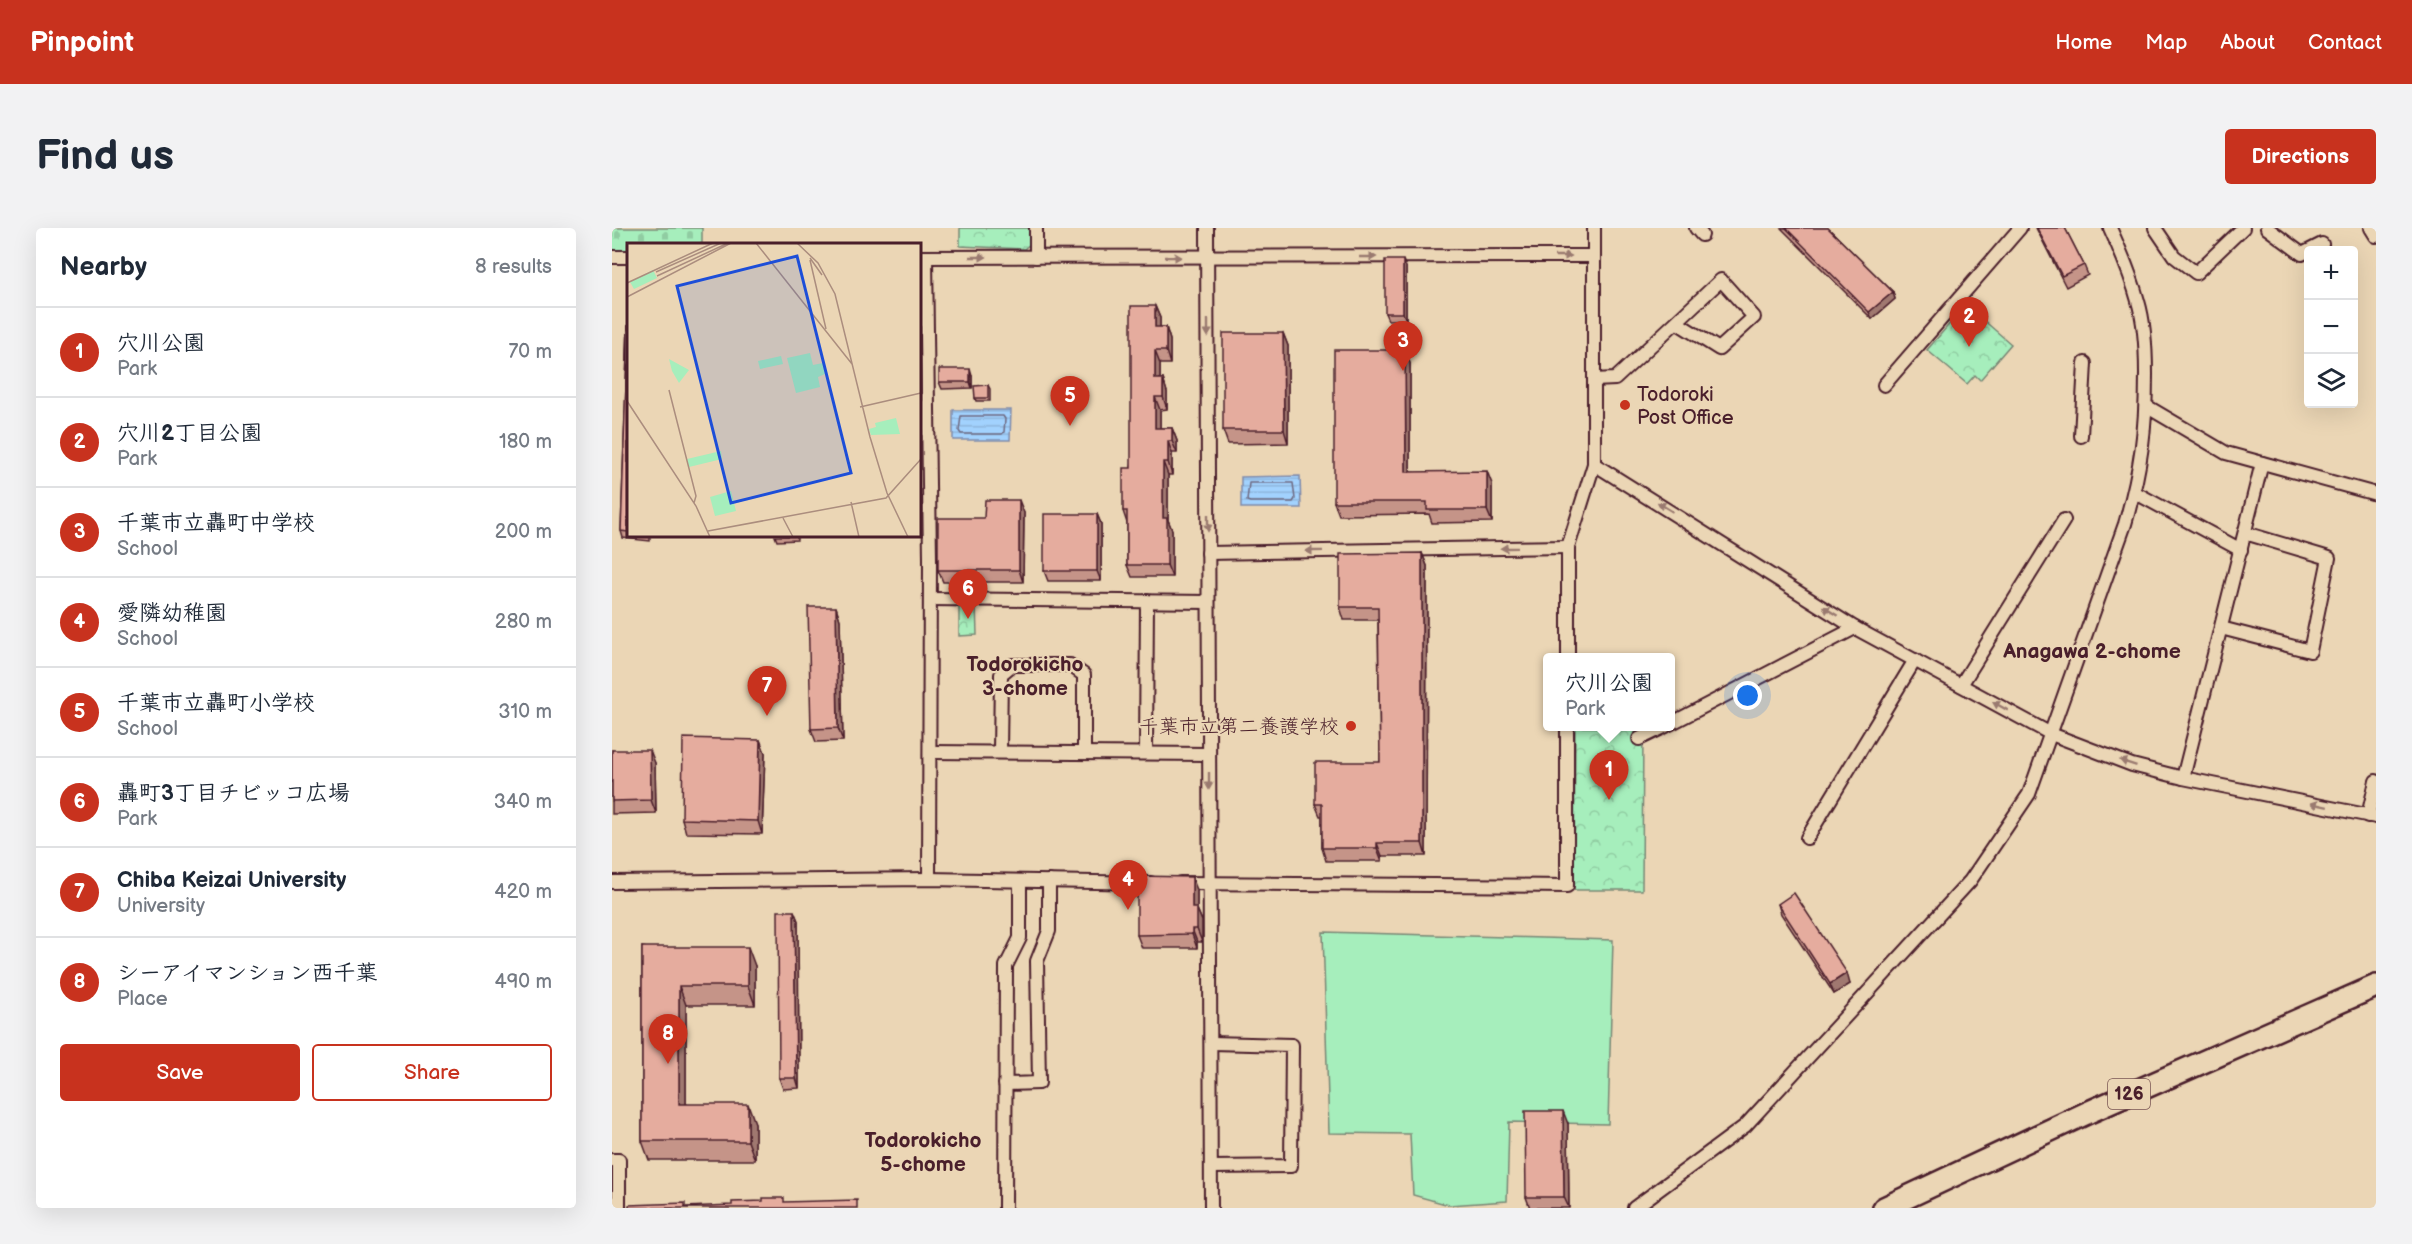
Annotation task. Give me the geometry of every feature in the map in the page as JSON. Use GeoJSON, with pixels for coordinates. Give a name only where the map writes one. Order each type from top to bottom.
{"type":"FeatureCollection","features":[{"type":"Feature","properties":{"kind":"highway","name":"126"},"geometry":{"type":"LineString","coordinates":[[1884,1208],[2089,1112],[2376,986]]}},
{"type":"Feature","properties":{"kind":"street"},"geometry":{"type":"LineString","coordinates":[[1036,228],[1036,257]]}},
{"type":"Feature","properties":{"kind":"street"},"geometry":{"type":"LineString","coordinates":[[1207,228],[1211,1208]]}},
{"type":"Feature","properties":{"kind":"street"},"geometry":{"type":"LineString","coordinates":[[1568,653],[1568,547],[1594,464],[1594,228]]}},
{"type":"Feature","properties":{"kind":"street"},"geometry":{"type":"LineString","coordinates":[[1884,385],[2020,228]]}},
{"type":"Feature","properties":{"kind":"street"},"geometry":{"type":"LineString","coordinates":[[1634,1208],[1745,1126],[1970,881],[2029,794],[2134,492],[2145,438],[2146,346],[2139,303],[2126,262],[2110,228]]}},
{"type":"Feature","properties":{"kind":"street"},"geometry":{"type":"LineString","coordinates":[[2157,229],[2174,256],[2196,273],[2243,228]]}},
{"type":"Feature","properties":{"kind":"street"},"geometry":{"type":"LineString","coordinates":[[2267,228],[2302,254],[2304,253]]}},
{"type":"Feature","properties":{"kind":"street"},"geometry":{"type":"LineString","coordinates":[[2371,228],[2376,236]]}},
{"type":"Feature","properties":{"kind":"street"},"geometry":{"type":"LineString","coordinates":[[2318,246],[2322,244]]}},
{"type":"Feature","properties":{"kind":"street"},"geometry":{"type":"LineString","coordinates":[[929,879],[930,599],[923,257],[1594,256]]}},
{"type":"Feature","properties":{"kind":"street"},"geometry":{"type":"LineString","coordinates":[[1594,380],[1615,379],[1676,322],[1721,280],[1754,317],[1719,349],[1676,322]]}},
{"type":"Feature","properties":{"kind":"street"},"geometry":{"type":"LineString","coordinates":[[2081,436],[2085,363]]}},
{"type":"Feature","properties":{"kind":"street"},"geometry":{"type":"LineString","coordinates":[[2146,406],[2226,453],[2376,494]]}},
{"type":"Feature","properties":{"kind":"street"},"geometry":{"type":"LineString","coordinates":[[2183,778],[2262,463]]}},
{"type":"Feature","properties":{"kind":"street"},"geometry":{"type":"LineString","coordinates":[[1594,464],[1856,627],[2051,734],[2132,765],[2183,778],[2372,816],[2376,781]]}},
{"type":"Feature","properties":{"kind":"street"},"geometry":{"type":"LineString","coordinates":[[2134,492],[2241,550]]}},
{"type":"Feature","properties":{"kind":"street"},"geometry":{"type":"LineString","coordinates":[[1960,685],[2064,520]]}},
{"type":"Feature","properties":{"kind":"street"},"geometry":{"type":"LineString","coordinates":[[2221,628],[2310,651],[2329,558],[2245,533]]}},
{"type":"Feature","properties":{"kind":"street"},"geometry":{"type":"LineString","coordinates":[[1208,553],[1568,547]]}},
{"type":"Feature","properties":{"kind":"street"},"geometry":{"type":"LineString","coordinates":[[930,599],[1208,602]]}},
{"type":"Feature","properties":{"kind":"street"},"geometry":{"type":"LineString","coordinates":[[1146,753],[1147,601]]}},
{"type":"Feature","properties":{"kind":"street"},"geometry":{"type":"LineString","coordinates":[[1675,722],[1856,627]]}},
{"type":"Feature","properties":{"kind":"street"},"geometry":{"type":"LineString","coordinates":[[1807,838],[1915,660]]}},
{"type":"Feature","properties":{"kind":"street"},"geometry":{"type":"LineString","coordinates":[[1000,752],[1001,674],[1012,665],[1071,665],[1084,675],[1084,753]]}},
{"type":"Feature","properties":{"kind":"street"},"geometry":{"type":"LineString","coordinates":[[612,882],[929,879],[1210,884],[1567,886],[1568,731]]}},
{"type":"Feature","properties":{"kind":"street"},"geometry":{"type":"LineString","coordinates":[[1639,740],[1656,731]]}},
{"type":"Feature","properties":{"kind":"street"},"geometry":{"type":"LineString","coordinates":[[930,752],[1209,754]]}},
{"type":"Feature","properties":{"kind":"street"},"geometry":{"type":"LineString","coordinates":[[1005,1208],[1006,966],[1020,938],[1020,881]]}},
{"type":"Feature","properties":{"kind":"street"},"geometry":{"type":"LineString","coordinates":[[1005,1084],[1039,1083],[1037,961],[1049,931],[1049,881]]}},
{"type":"Feature","properties":{"kind":"street"},"geometry":{"type":"LineString","coordinates":[[1211,1167],[1291,1166],[1292,1067],[1292,1046],[1212,1043]]}},
{"type":"Feature","properties":{"kind":"street"},"geometry":{"type":"LineString","coordinates":[[612,1160],[619,1160],[619,1208]]}},
{"type":"Feature","properties":{"kind":"green space"},"geometry":{"type":"Polygon","coordinates":[[[612,228],[702,228],[702,243],[627,243],[627,251],[612,250],[612,228]]]}},
{"type":"Feature","properties":{"kind":"green space"},"geometry":{"type":"Polygon","coordinates":[[[960,228],[1031,228],[1031,243],[1024,249],[960,246],[960,228]]]}},
{"type":"Feature","properties":{"kind":"green space"},"geometry":{"type":"Polygon","coordinates":[[[1966,305],[2011,344],[1980,380],[1975,375],[1967,384],[1927,350],[1966,305]]]}},
{"type":"Feature","properties":{"kind":"green space"},"geometry":{"type":"Polygon","coordinates":[[[959,603],[976,603],[977,635],[959,636],[959,603]]]}},
{"type":"Feature","properties":{"kind":"green space"},"geometry":{"type":"Polygon","coordinates":[[[1575,731],[1643,731],[1642,890],[1574,890],[1575,731]]]}},
{"type":"Feature","properties":{"kind":"green space"},"geometry":{"type":"Polygon","coordinates":[[[1323,932],[1613,940],[1608,1124],[1509,1122],[1507,1201],[1449,1205],[1413,1195],[1410,1134],[1329,1133],[1323,932]]]}},
{"type":"Feature","properties":{"kind":"water"},"geometry":{"type":"Polygon","coordinates":[[[953,410],[1011,410],[1010,440],[953,440],[953,410]]]}},
{"type":"Feature","properties":{"kind":"water"},"geometry":{"type":"Polygon","coordinates":[[[1300,476],[1301,508],[1241,508],[1241,477],[1300,476]]]}},
{"type":"Feature","properties":{"kind":"building"},"geometry":{"type":"Polygon","coordinates":[[[1786,228],[1828,228],[1893,292],[1869,312],[1786,228]]]}},
{"type":"Feature","properties":{"kind":"building"},"geometry":{"type":"Polygon","coordinates":[[[2037,228],[2065,228],[2084,265],[2062,276],[2037,228]]]}},
{"type":"Feature","properties":{"kind":"building"},"geometry":{"type":"Polygon","coordinates":[[[1385,260],[1403,260],[1403,313],[1385,313],[1385,260]]]}},
{"type":"Feature","properties":{"kind":"building"},"geometry":{"type":"Polygon","coordinates":[[[1131,306],[1155,306],[1155,327],[1166,327],[1166,351],[1155,351],[1155,379],[1163,379],[1163,397],[1155,397],[1155,428],[1172,428],[1172,441],[1168,441],[1168,462],[1163,462],[1163,518],[1167,518],[1167,565],[1127,565],[1127,511],[1123,511],[1123,468],[1131,468],[1131,306]]]}},
{"type":"Feature","properties":{"kind":"building"},"geometry":{"type":"Polygon","coordinates":[[[1223,333],[1283,333],[1284,430],[1223,430],[1223,333]]]}},
{"type":"Feature","properties":{"kind":"building"},"geometry":{"type":"Polygon","coordinates":[[[1334,350],[1405,350],[1406,472],[1487,471],[1487,510],[1427,510],[1427,502],[1334,502],[1334,350]]]}},
{"type":"Feature","properties":{"kind":"building"},"geometry":{"type":"Polygon","coordinates":[[[627,354],[627,532],[621,531],[627,354]]]}},
{"type":"Feature","properties":{"kind":"building"},"geometry":{"type":"Polygon","coordinates":[[[939,369],[970,369],[970,382],[939,382],[939,369]]]}},
{"type":"Feature","properties":{"kind":"building"},"geometry":{"type":"Polygon","coordinates":[[[988,385],[988,398],[975,398],[974,386],[988,385]]]}},
{"type":"Feature","properties":{"kind":"building"},"geometry":{"type":"Polygon","coordinates":[[[985,500],[1019,500],[1019,570],[938,570],[938,518],[984,518],[985,500]]]}},
{"type":"Feature","properties":{"kind":"building"},"geometry":{"type":"Polygon","coordinates":[[[1044,514],[1097,514],[1097,571],[1044,571],[1044,514]]]}},
{"type":"Feature","properties":{"kind":"building"},"geometry":{"type":"Polygon","coordinates":[[[1422,553],[1422,843],[1377,843],[1377,848],[1322,848],[1322,804],[1315,804],[1315,762],[1380,762],[1378,607],[1340,607],[1340,554],[1422,553]]]}},
{"type":"Feature","properties":{"kind":"building"},"geometry":{"type":"Polygon","coordinates":[[[808,607],[836,607],[838,728],[811,729],[808,607]]]}},
{"type":"Feature","properties":{"kind":"building"},"geometry":{"type":"Polygon","coordinates":[[[683,738],[760,740],[758,821],[682,819],[683,738]]]}},
{"type":"Feature","properties":{"kind":"building"},"geometry":{"type":"Polygon","coordinates":[[[612,750],[650,750],[651,800],[612,801],[612,750]]]}},
{"type":"Feature","properties":{"kind":"building"},"geometry":{"type":"Polygon","coordinates":[[[1137,876],[1192,877],[1192,908],[1197,908],[1197,929],[1192,929],[1192,934],[1137,935],[1137,876]]]}},
{"type":"Feature","properties":{"kind":"building"},"geometry":{"type":"Polygon","coordinates":[[[1794,893],[1847,973],[1830,984],[1778,904],[1794,893]]]}},
{"type":"Feature","properties":{"kind":"building"},"geometry":{"type":"Polygon","coordinates":[[[778,911],[794,911],[796,1078],[779,1078],[778,911]]]}},
{"type":"Feature","properties":{"kind":"building"},"geometry":{"type":"Polygon","coordinates":[[[642,947],[748,947],[748,986],[679,986],[679,1104],[748,1104],[748,1141],[642,1141],[642,947]]]}},
{"type":"Feature","properties":{"kind":"building"},"geometry":{"type":"Polygon","coordinates":[[[1525,1111],[1563,1111],[1564,1197],[1526,1197],[1525,1111]]]}},
{"type":"Feature","properties":{"kind":"building"},"geometry":{"type":"Polygon","coordinates":[[[763,1198],[784,1198],[784,1202],[857,1200],[857,1208],[629,1208],[629,1205],[685,1203],[685,1207],[732,1205],[732,1202],[763,1201],[763,1198]]]}},
{"type":"Feature","properties":{"kind":"place","name":"穴川2丁目公園"},"geometry":{"type":"Point","coordinates":[1969,347]}},
{"type":"Feature","properties":{"kind":"place","name":"千葉市立轟町中学校"},"geometry":{"type":"Point","coordinates":[1403,371]}},
{"type":"Feature","properties":{"kind":"place","name":"Todoroki Post Office"},"geometry":{"type":"Point","coordinates":[1625,405]}},
{"type":"Feature","properties":{"kind":"place","name":"千葉市立轟町小学校"},"geometry":{"type":"Point","coordinates":[1070,426]}},
{"type":"Feature","properties":{"kind":"place","name":"轟町3丁目チビッコ広場"},"geometry":{"type":"Point","coordinates":[968,619]}},
{"type":"Feature","properties":{"kind":"place","name":"Chiba Keizai University"},"geometry":{"type":"Point","coordinates":[767,716]}},
{"type":"Feature","properties":{"kind":"place","name":"千葉市立第二養護学校"},"geometry":{"type":"Point","coordinates":[1351,726]}},
{"type":"Feature","properties":{"kind":"place","name":"穴川公園"},"geometry":{"type":"Point","coordinates":[1609,800]}},
{"type":"Feature","properties":{"kind":"place","name":"愛隣幼稚園"},"geometry":{"type":"Point","coordinates":[1128,910]}},
{"type":"Feature","properties":{"kind":"place","name":"シーアイマンション西千葉"},"geometry":{"type":"Point","coordinates":[668,1064]}},
{"type":"Feature","properties":{"kind":"district","name":"Anagawa 2-chome"},"geometry":{"type":"Point","coordinates":[2092,651]}},
{"type":"Feature","properties":{"kind":"district","name":"Todorokicho 3-chome"},"geometry":{"type":"Point","coordinates":[1025,676]}},
{"type":"Feature","properties":{"kind":"district","name":"Todorokicho 5-chome"},"geometry":{"type":"Point","coordinates":[923,1152]}}]}
